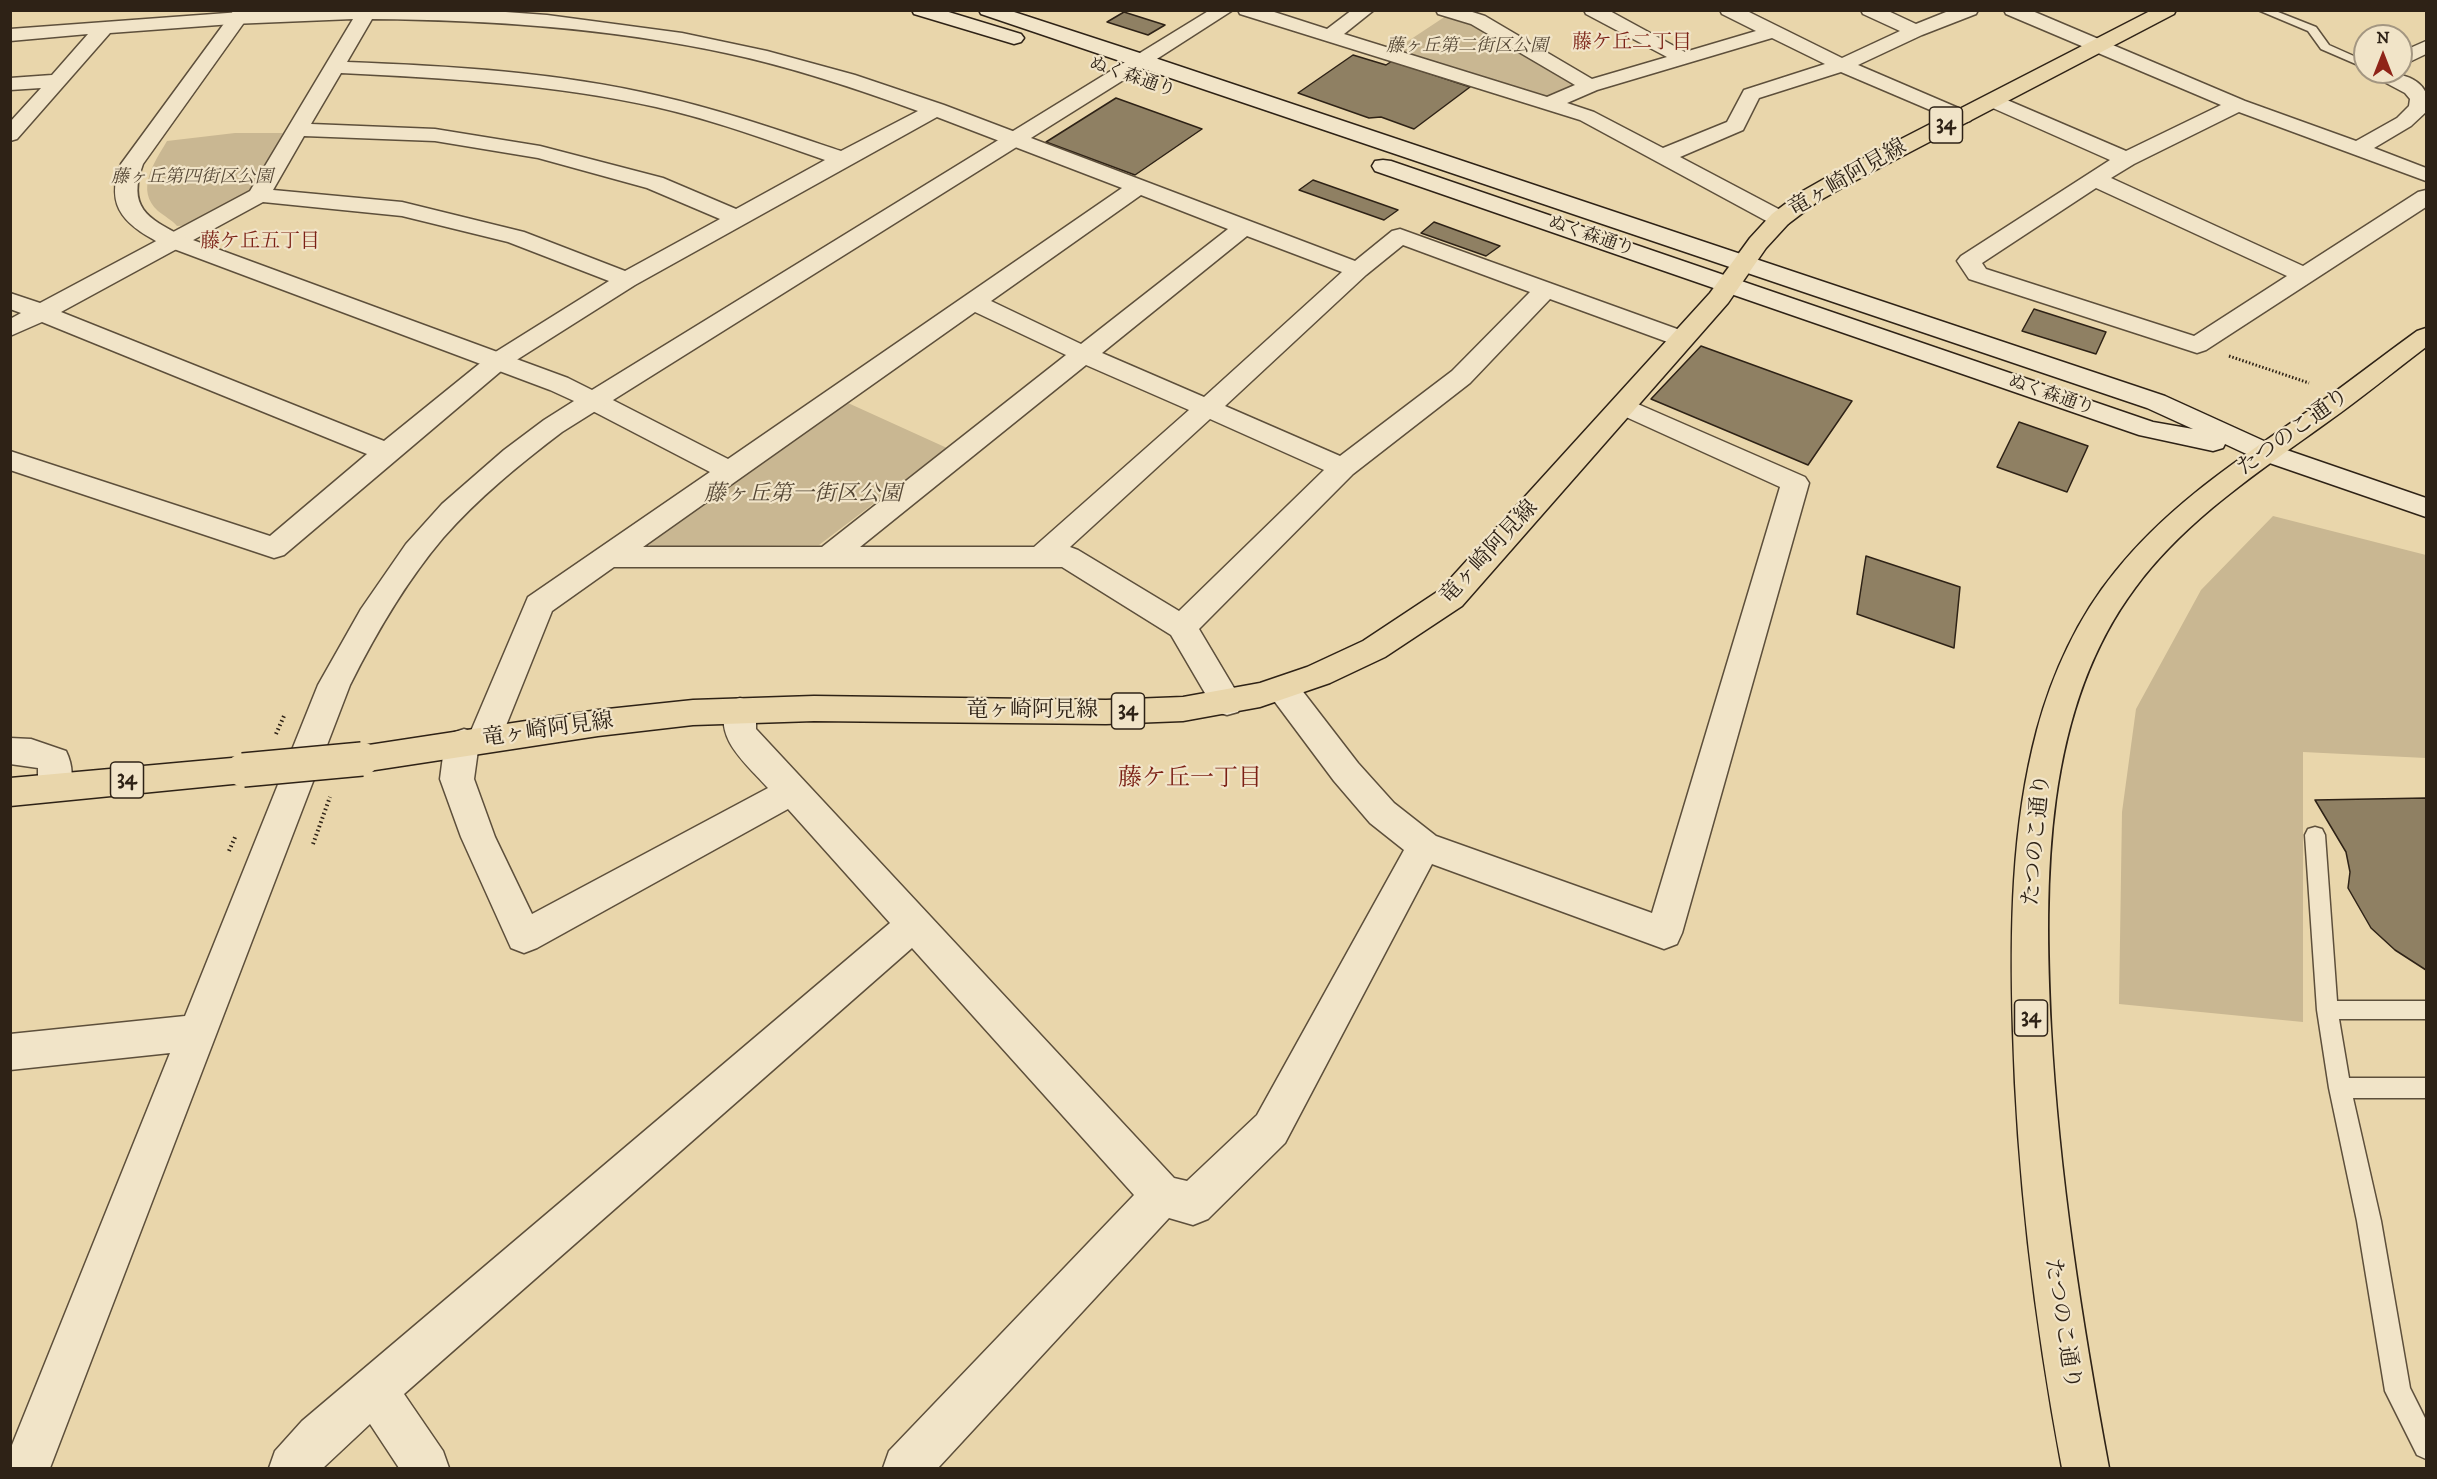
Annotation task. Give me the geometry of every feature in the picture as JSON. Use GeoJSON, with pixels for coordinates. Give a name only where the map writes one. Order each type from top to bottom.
{"type":"FeatureCollection","features":[{"type":"Feature","properties":{"kind":"main road","name":"竜ヶ崎阿見線"},"geometry":{"type":"LineString","coordinates":[[10,792],[362,759],[634,719],[740,710],[1127,711],[1227,703],[1283,689],[1380,647],[1418,623],[1451,598],[1682,339],[1780,219],[1809,197],[1839,180],[2167,10]]}},
{"type":"Feature","properties":{"kind":"main road","name":"たつのこ通り"},"geometry":{"type":"LineString","coordinates":[[2085,1468],[2064,1352],[2046,1222],[2032,1045],[2030,944],[2034,834],[2046,759],[2076,664],[2104,610],[2124,582],[2179,520],[2265,452],[2427,336]]}},
{"type":"Feature","properties":{"kind":"street"},"geometry":{"type":"LineString","coordinates":[[921,10],[1028,43]]}},
{"type":"Feature","properties":{"kind":"street","name":"ぬく森通り"},"geometry":{"type":"LineString","coordinates":[[988,10],[1126,70],[1736,274],[2148,429],[2265,452],[2427,508]]}},
{"type":"Feature","properties":{"kind":"street"},"geometry":{"type":"LineString","coordinates":[[27,1468],[334,685],[372,615],[413,557],[450,513],[494,471],[553,426],[1224,10]]}},
{"type":"Feature","properties":{"kind":"street"},"geometry":{"type":"LineString","coordinates":[[1247,10],[1587,116],[1780,219]]}},
{"type":"Feature","properties":{"kind":"street"},"geometry":{"type":"LineString","coordinates":[[1330,35],[1365,10]]}},
{"type":"Feature","properties":{"kind":"street"},"geometry":{"type":"LineString","coordinates":[[1445,10],[1478,20],[1590,86]]}},
{"type":"Feature","properties":{"kind":"street"},"geometry":{"type":"LineString","coordinates":[[1593,10],[1683,58]]}},
{"type":"Feature","properties":{"kind":"street"},"geometry":{"type":"LineString","coordinates":[[1729,10],[1842,65],[1963,117]]}},
{"type":"Feature","properties":{"kind":"street"},"geometry":{"type":"LineString","coordinates":[[1870,10],[1915,31]]}},
{"type":"Feature","properties":{"kind":"street"},"geometry":{"type":"LineString","coordinates":[[1663,156],[1737,126],[1751,94],[1842,65],[1915,31],[1969,10]]}},
{"type":"Feature","properties":{"kind":"street"},"geometry":{"type":"LineString","coordinates":[[2013,10],[2238,105],[2427,175]]}},
{"type":"Feature","properties":{"kind":"street"},"geometry":{"type":"LineString","coordinates":[[10,329],[259,195],[366,13]]}},
{"type":"Feature","properties":{"kind":"street"},"geometry":{"type":"LineString","coordinates":[[10,34],[104,28],[241,14],[366,13],[541,21],[646,33],[728,48],[838,76],[937,109],[1358,270]]}},
{"type":"Feature","properties":{"kind":"street"},"geometry":{"type":"LineString","coordinates":[[241,14],[126,175],[123,191],[127,206],[135,218],[151,231],[174,241],[559,384],[730,472]]}},
{"type":"Feature","properties":{"kind":"street"},"geometry":{"type":"LineString","coordinates":[[10,135],[104,28]]}},
{"type":"Feature","properties":{"kind":"street"},"geometry":{"type":"LineString","coordinates":[[1550,103],[1590,86],[1772,32]]}},
{"type":"Feature","properties":{"kind":"street"},"geometry":{"type":"LineString","coordinates":[[2413,54],[2427,47]]}},
{"type":"Feature","properties":{"kind":"street"},"geometry":{"type":"LineString","coordinates":[[334,67],[453,72],[559,83],[656,101],[725,119],[843,159]]}},
{"type":"Feature","properties":{"kind":"street"},"geometry":{"type":"LineString","coordinates":[[10,84],[60,80]]}},
{"type":"Feature","properties":{"kind":"street"},"geometry":{"type":"LineString","coordinates":[[2358,149],[2404,122],[2419,108],[2420,99],[2412,89],[2403,84]]}},
{"type":"Feature","properties":{"kind":"street"},"geometry":{"type":"LineString","coordinates":[[1993,101],[2126,159]]}},
{"type":"Feature","properties":{"kind":"street"},"geometry":{"type":"LineString","coordinates":[[2238,105],[2126,159],[1969,261],[1977,274],[2197,345],[2427,197]]}},
{"type":"Feature","properties":{"kind":"street"},"geometry":{"type":"LineString","coordinates":[[10,460],[274,548],[498,361],[627,280],[937,109]]}},
{"type":"Feature","properties":{"kind":"street"},"geometry":{"type":"LineString","coordinates":[[299,130],[435,135],[540,152],[655,183],[737,218]]}},
{"type":"Feature","properties":{"kind":"street","name":"ぬく森通り"},"geometry":{"type":"LineString","coordinates":[[1362,158],[1736,274]]}},
{"type":"Feature","properties":{"kind":"street"},"geometry":{"type":"LineString","coordinates":[[2095,179],[2303,275]]}},
{"type":"Feature","properties":{"kind":"street"},"geometry":{"type":"LineString","coordinates":[[792,791],[524,937],[478,837],[458,780],[460,756],[474,741],[539,605],[1138,187]]}},
{"type":"Feature","properties":{"kind":"street"},"geometry":{"type":"LineString","coordinates":[[259,195],[402,208],[516,237],[627,280]]}},
{"type":"Feature","properties":{"kind":"street"},"geometry":{"type":"LineString","coordinates":[[827,558],[1085,355],[1244,226]]}},
{"type":"Feature","properties":{"kind":"street"},"geometry":{"type":"LineString","coordinates":[[1041,557],[1358,270],[1400,236],[1682,339]]}},
{"type":"Feature","properties":{"kind":"street"},"geometry":{"type":"LineString","coordinates":[[1182,627],[1343,468],[1461,377],[1545,290]]}},
{"type":"Feature","properties":{"kind":"street"},"geometry":{"type":"LineString","coordinates":[[10,300],[387,452]]}},
{"type":"Feature","properties":{"kind":"street"},"geometry":{"type":"LineString","coordinates":[[974,302],[1085,355],[1343,468]]}},
{"type":"Feature","properties":{"kind":"street"},"geometry":{"type":"LineString","coordinates":[[1283,689],[1346,772],[1382,813],[1424,846],[1664,933],[1795,483],[1624,405]]}},
{"type":"Feature","properties":{"kind":"street"},"geometry":{"type":"LineString","coordinates":[[608,557],[1068,557],[1182,627],[1227,703]]}},
{"type":"Feature","properties":{"kind":"street"},"geometry":{"type":"LineString","coordinates":[[740,710],[739,728],[742,736],[792,791],[1162,1195],[1192,1204],[1271,1129],[1424,846]]}},
{"type":"Feature","properties":{"kind":"street"},"geometry":{"type":"LineString","coordinates":[[10,752],[31,752],[54,760],[55,787]]}},
{"type":"Feature","properties":{"kind":"street"},"geometry":{"type":"LineString","coordinates":[[292,1468],[319,1438],[914,924]]}},
{"type":"Feature","properties":{"kind":"street"},"geometry":{"type":"LineString","coordinates":[[10,1052],[198,1032]]}},
{"type":"Feature","properties":{"kind":"street"},"geometry":{"type":"LineString","coordinates":[[906,1468],[1162,1195]]}},
{"type":"Feature","properties":{"kind":"street"},"geometry":{"type":"LineString","coordinates":[[375,1391],[426,1468]]}},
{"type":"Feature","properties":{"kind":"lane"},"geometry":{"type":"LineString","coordinates":[[2263,10],[2312,29],[2325,47],[2353,60]]}},
{"type":"Feature","properties":{"kind":"lane"},"geometry":{"type":"LineString","coordinates":[[2315,835],[2327,1010],[2340,1088],[2369,1221],[2398,1391],[2427,1446]]}},
{"type":"Feature","properties":{"kind":"lane"},"geometry":{"type":"LineString","coordinates":[[2327,1010],[2427,1010]]}},
{"type":"Feature","properties":{"kind":"lane"},"geometry":{"type":"LineString","coordinates":[[2340,1088],[2427,1088]]}},
{"type":"Feature","properties":{"kind":"path"},"geometry":{"type":"LineString","coordinates":[[2197,345],[2309,383]]}},
{"type":"Feature","properties":{"kind":"path"},"geometry":{"type":"LineString","coordinates":[[275,737],[284,715]]}},
{"type":"Feature","properties":{"kind":"path"},"geometry":{"type":"LineString","coordinates":[[313,844],[332,792]]}},
{"type":"Feature","properties":{"kind":"green space","name":"藤ヶ丘第二街区公園"},"geometry":{"type":"Polygon","coordinates":[[[1452,12],[1590,86],[1550,103],[1390,53],[1452,12]]]}},
{"type":"Feature","properties":{"kind":"green space","name":"藤ヶ丘第四街区公園"},"geometry":{"type":"Polygon","coordinates":[[[235,133],[283,133],[249,195],[191,225],[177,226],[158,211],[151,203],[147,185],[152,167],[167,141],[235,133]]]}},
{"type":"Feature","properties":{"kind":"green space","name":"藤ヶ丘第一街区公園"},"geometry":{"type":"Polygon","coordinates":[[[848,403],[947,448],[819,545],[651,547],[648,543],[848,403]]]}},
{"type":"Feature","properties":{"kind":"green space"},"geometry":{"type":"Polygon","coordinates":[[[2273,516],[2426,555],[2426,758],[2303,752],[2303,1022],[2119,1004],[2122,812],[2136,709],[2201,590],[2273,516]]]}},
{"type":"Feature","properties":{"kind":"building"},"geometry":{"type":"Polygon","coordinates":[[[1124,12],[1165,25],[1148,35],[1107,22],[1124,12]]]}},
{"type":"Feature","properties":{"kind":"building"},"geometry":{"type":"Polygon","coordinates":[[[1353,55],[1386,65],[1392,61],[1470,87],[1414,129],[1381,117],[1369,118],[1298,93],[1353,55]]]}},
{"type":"Feature","properties":{"kind":"building"},"geometry":{"type":"Polygon","coordinates":[[[1116,98],[1202,129],[1135,175],[1046,142],[1116,98]]]}},
{"type":"Feature","properties":{"kind":"building"},"geometry":{"type":"Polygon","coordinates":[[[1313,180],[1398,210],[1384,220],[1299,190],[1313,180]]]}},
{"type":"Feature","properties":{"kind":"building"},"geometry":{"type":"Polygon","coordinates":[[[1434,222],[1500,246],[1486,256],[1421,233],[1434,222]]]}},
{"type":"Feature","properties":{"kind":"building"},"geometry":{"type":"Polygon","coordinates":[[[2034,309],[2106,332],[2096,354],[2022,331],[2034,309]]]}},
{"type":"Feature","properties":{"kind":"building"},"geometry":{"type":"Polygon","coordinates":[[[1701,346],[1852,401],[1808,465],[1651,399],[1701,346]]]}},
{"type":"Feature","properties":{"kind":"building"},"geometry":{"type":"Polygon","coordinates":[[[2019,422],[2088,446],[2067,492],[1997,467],[2019,422]]]}},
{"type":"Feature","properties":{"kind":"building"},"geometry":{"type":"Polygon","coordinates":[[[1866,556],[1960,587],[1954,648],[1857,614],[1866,556]]]}},
{"type":"Feature","properties":{"kind":"building"},"geometry":{"type":"Polygon","coordinates":[[[2426,798],[2426,970],[2395,950],[2371,928],[2348,888],[2350,872],[2346,852],[2315,800],[2426,798]]]}},
{"type":"Feature","properties":{"kind":"district","name":"藤ケ丘二丁目"},"geometry":{"type":"Point","coordinates":[1632,44]}},
{"type":"Feature","properties":{"kind":"district","name":"藤ケ丘五丁目"},"geometry":{"type":"Point","coordinates":[260,243]}},
{"type":"Feature","properties":{"kind":"district","name":"藤ケ丘一丁目"},"geometry":{"type":"Point","coordinates":[1190,780]}}]}
